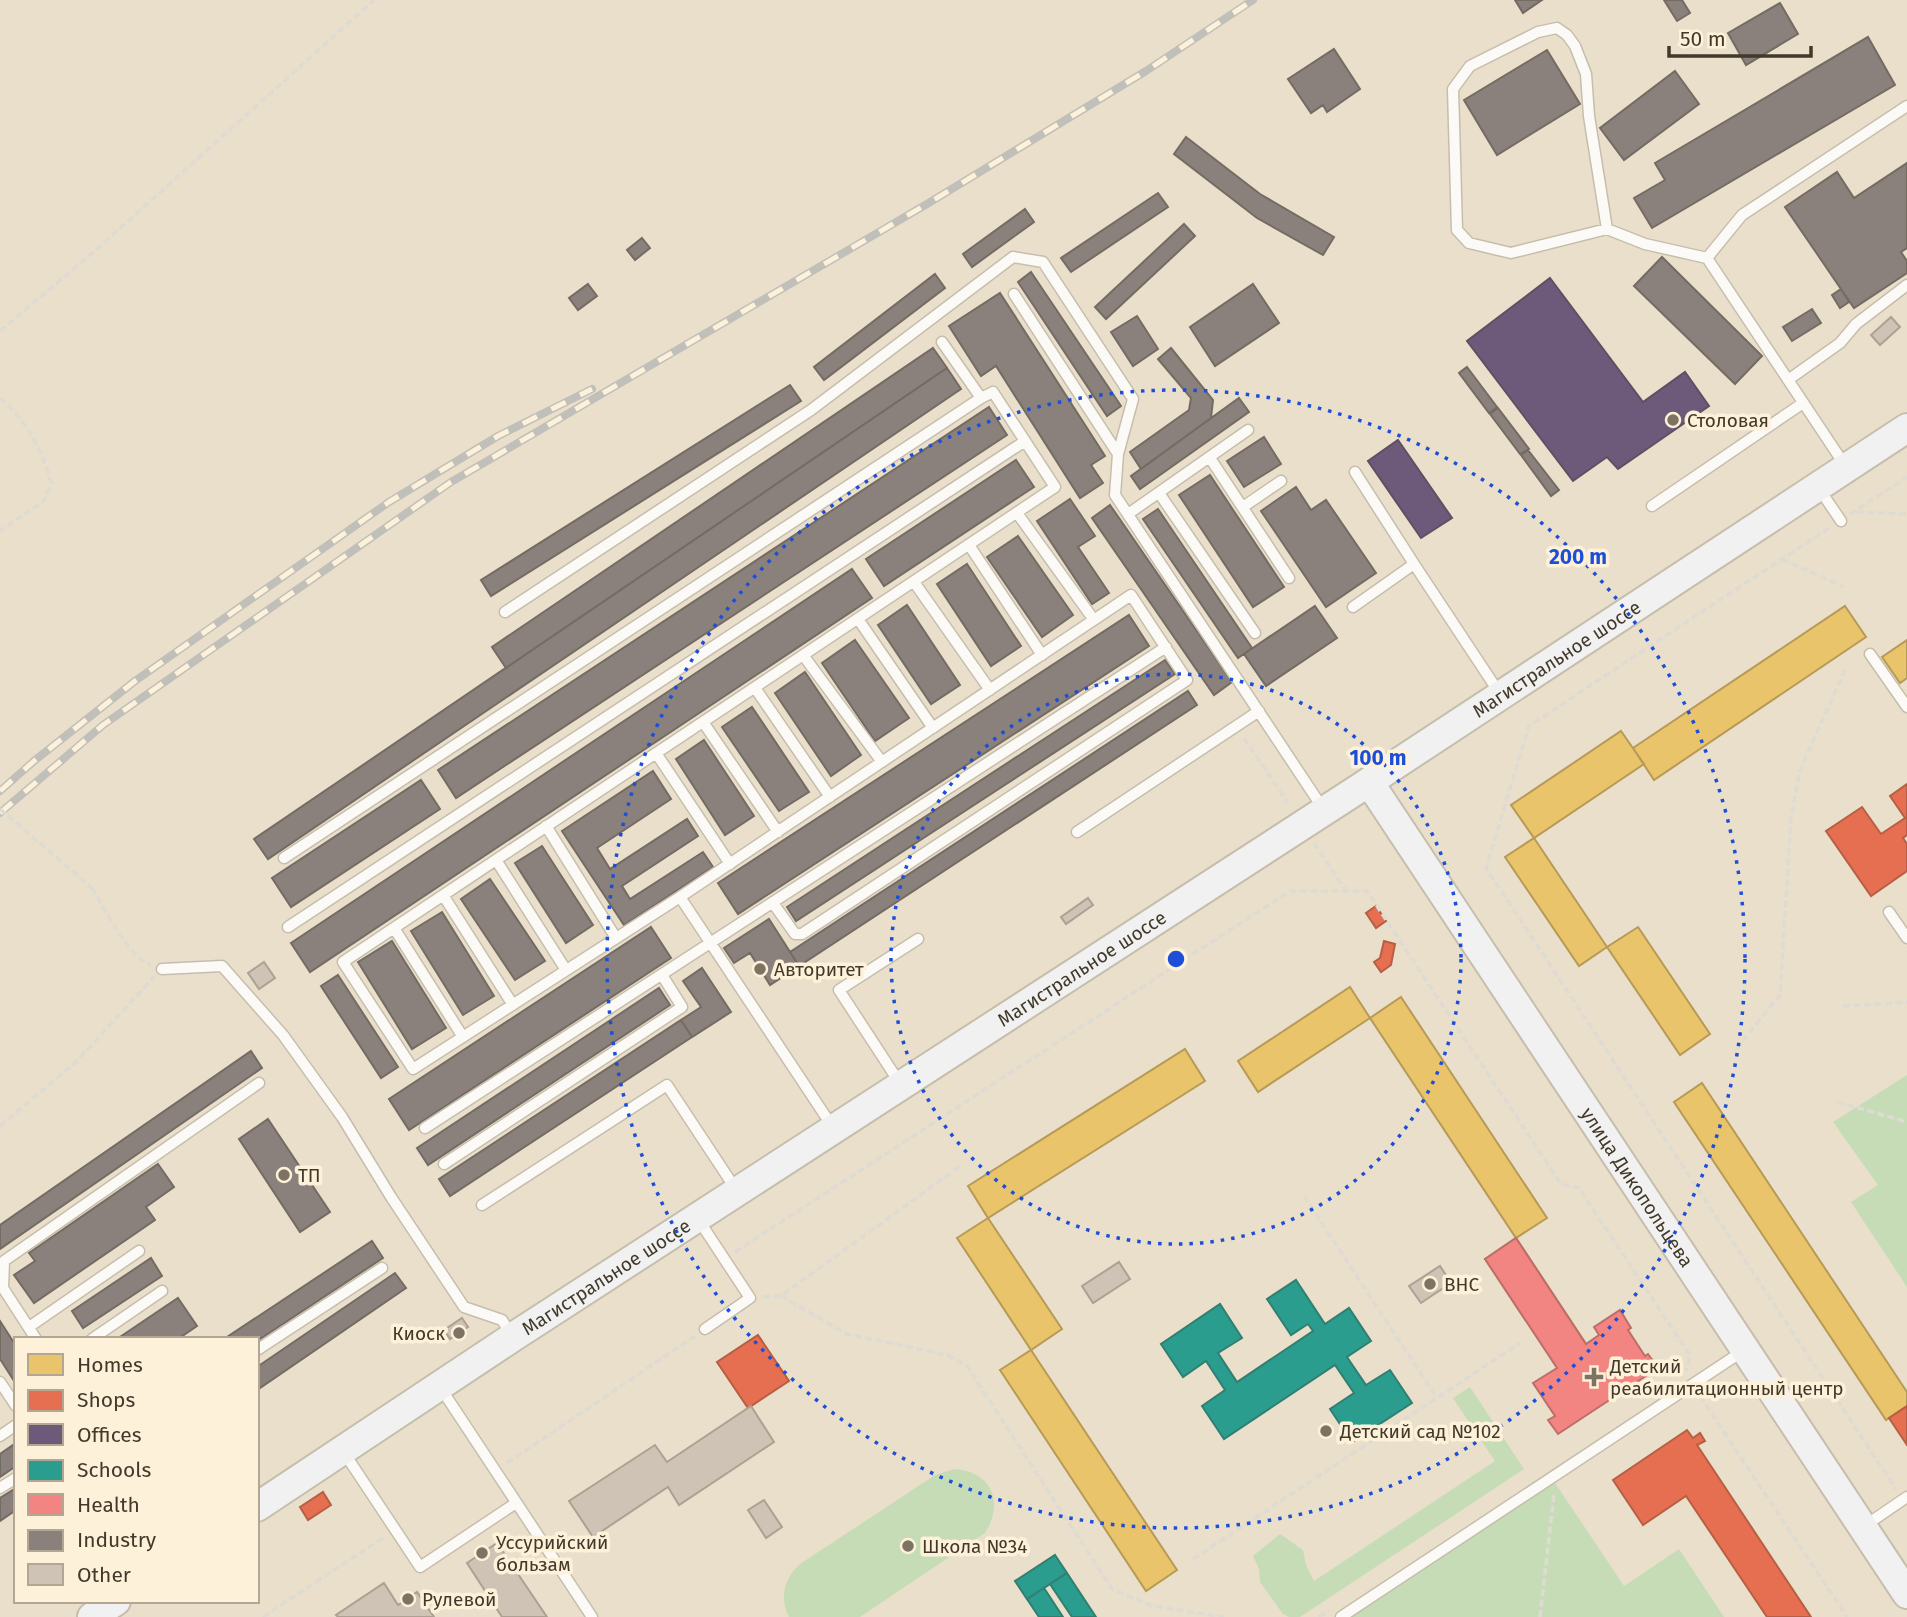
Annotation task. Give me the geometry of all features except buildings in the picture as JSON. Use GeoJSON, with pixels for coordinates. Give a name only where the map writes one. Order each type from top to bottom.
{"type":"FeatureCollection","features":[{"type":"Feature","properties":{"kind":"main road","name":"Магистральное шоссе"},"geometry":{"type":"LineString","coordinates":[[259,1506],[513,1337],[1369,782],[1907,428]]}},
{"type":"Feature","properties":{"kind":"main road","name":"улица Дикопольцева"},"geometry":{"type":"LineString","coordinates":[[1369,782],[1907,1594]]}},
{"type":"Feature","properties":{"kind":"main road"},"geometry":{"type":"LineString","coordinates":[[92,1617],[113,1603]]}},
{"type":"Feature","properties":{"kind":"lane"},"geometry":{"type":"LineString","coordinates":[[1607,229],[1589,116],[1586,74],[1575,46],[1567,35],[1557,28],[1538,32],[1470,66],[1453,89],[1457,230],[1469,243],[1511,253],[1607,229],[1645,244],[1707,258],[1846,468]]}},
{"type":"Feature","properties":{"kind":"lane"},"geometry":{"type":"LineString","coordinates":[[1707,258],[1742,215],[1907,106]]}},
{"type":"Feature","properties":{"kind":"lane"},"geometry":{"type":"LineString","coordinates":[[505,612],[811,410],[1013,257],[1043,262],[1133,399],[1118,454],[1115,495],[1324,811]]}},
{"type":"Feature","properties":{"kind":"lane"},"geometry":{"type":"LineString","coordinates":[[1788,380],[1840,343],[1856,324],[1907,285]]}},
{"type":"Feature","properties":{"kind":"lane"},"geometry":{"type":"LineString","coordinates":[[1014,294],[1118,454]]}},
{"type":"Feature","properties":{"kind":"lane"},"geometry":{"type":"LineString","coordinates":[[942,342],[981,398]]}},
{"type":"Feature","properties":{"kind":"lane"},"geometry":{"type":"LineString","coordinates":[[285,858],[993,392],[1055,487],[343,962],[413,1069],[730,864],[1131,595],[1187,680],[802,934],[794,934],[773,904]]}},
{"type":"Feature","properties":{"kind":"lane"},"geometry":{"type":"LineString","coordinates":[[1652,506],[1803,403]]}},
{"type":"Feature","properties":{"kind":"lane"},"geometry":{"type":"LineString","coordinates":[[1128,514],[1248,430]]}},
{"type":"Feature","properties":{"kind":"lane"},"geometry":{"type":"LineString","coordinates":[[288,927],[1025,441]]}},
{"type":"Feature","properties":{"kind":"lane"},"geometry":{"type":"LineString","coordinates":[[1210,458],[1289,578]]}},
{"type":"Feature","properties":{"kind":"lane"},"geometry":{"type":"LineString","coordinates":[[1355,472],[1501,695]]}},
{"type":"Feature","properties":{"kind":"lane"},"geometry":{"type":"LineString","coordinates":[[1243,507],[1281,481]]}},
{"type":"Feature","properties":{"kind":"lane"},"geometry":{"type":"LineString","coordinates":[[1818,486],[1840,521]]}},
{"type":"Feature","properties":{"kind":"lane"},"geometry":{"type":"LineString","coordinates":[[1159,493],[1255,634]]}},
{"type":"Feature","properties":{"kind":"lane"},"geometry":{"type":"LineString","coordinates":[[1017,513],[1094,620]]}},
{"type":"Feature","properties":{"kind":"lane"},"geometry":{"type":"LineString","coordinates":[[969,545],[1042,655]]}},
{"type":"Feature","properties":{"kind":"lane"},"geometry":{"type":"LineString","coordinates":[[1353,607],[1414,564]]}},
{"type":"Feature","properties":{"kind":"lane"},"geometry":{"type":"LineString","coordinates":[[914,582],[990,690]]}},
{"type":"Feature","properties":{"kind":"lane"},"geometry":{"type":"LineString","coordinates":[[858,619],[933,728]]}},
{"type":"Feature","properties":{"kind":"lane"},"geometry":{"type":"LineString","coordinates":[[425,1128],[1166,647]]}},
{"type":"Feature","properties":{"kind":"lane"},"geometry":{"type":"LineString","coordinates":[[1870,654],[1907,707]]}},
{"type":"Feature","properties":{"kind":"lane"},"geometry":{"type":"LineString","coordinates":[[803,655],[881,762]]}},
{"type":"Feature","properties":{"kind":"lane"},"geometry":{"type":"LineString","coordinates":[[755,688],[830,797]]}},
{"type":"Feature","properties":{"kind":"lane"},"geometry":{"type":"LineString","coordinates":[[1077,832],[1259,712]]}},
{"type":"Feature","properties":{"kind":"lane"},"geometry":{"type":"LineString","coordinates":[[703,722],[778,832]]}},
{"type":"Feature","properties":{"kind":"lane"},"geometry":{"type":"LineString","coordinates":[[656,753],[730,864]]}},
{"type":"Feature","properties":{"kind":"lane"},"geometry":{"type":"LineString","coordinates":[[547,826],[616,938]]}},
{"type":"Feature","properties":{"kind":"lane"},"geometry":{"type":"LineString","coordinates":[[496,860],[566,970]]}},
{"type":"Feature","properties":{"kind":"lane"},"geometry":{"type":"LineString","coordinates":[[443,895],[513,1005]]}},
{"type":"Feature","properties":{"kind":"lane"},"geometry":{"type":"LineString","coordinates":[[680,897],[834,1129]]}},
{"type":"Feature","properties":{"kind":"lane"},"geometry":{"type":"LineString","coordinates":[[1889,912],[1907,938]]}},
{"type":"Feature","properties":{"kind":"lane"},"geometry":{"type":"LineString","coordinates":[[394,928],[463,1037]]}},
{"type":"Feature","properties":{"kind":"lane"},"geometry":{"type":"LineString","coordinates":[[902,1085],[839,990],[918,939]]}},
{"type":"Feature","properties":{"kind":"lane"},"geometry":{"type":"LineString","coordinates":[[162,969],[222,966],[283,1035],[342,1117],[391,1198],[464,1307],[502,1320],[513,1337]]}},
{"type":"Feature","properties":{"kind":"lane"},"geometry":{"type":"LineString","coordinates":[[444,1164],[682,1007],[662,975]]}},
{"type":"Feature","properties":{"kind":"lane"},"geometry":{"type":"LineString","coordinates":[[35,1337],[3,1289],[4,1261],[259,1083]]}},
{"type":"Feature","properties":{"kind":"lane"},"geometry":{"type":"LineString","coordinates":[[482,1205],[667,1085],[738,1192]]}},
{"type":"Feature","properties":{"kind":"lane"},"geometry":{"type":"LineString","coordinates":[[697,1218],[751,1298],[705,1329]]}},
{"type":"Feature","properties":{"kind":"lane"},"geometry":{"type":"LineString","coordinates":[[29,1327],[139,1251]]}},
{"type":"Feature","properties":{"kind":"lane"},"geometry":{"type":"LineString","coordinates":[[259,1349],[382,1268]]}},
{"type":"Feature","properties":{"kind":"lane"},"geometry":{"type":"LineString","coordinates":[[95,1337],[163,1291]]}},
{"type":"Feature","properties":{"kind":"lane"},"geometry":{"type":"LineString","coordinates":[[1341,1617],[1745,1349]]}},
{"type":"Feature","properties":{"kind":"lane"},"geometry":{"type":"LineString","coordinates":[[0,1382],[14,1403]]}},
{"type":"Feature","properties":{"kind":"lane"},"geometry":{"type":"LineString","coordinates":[[439,1386],[592,1617]]}},
{"type":"Feature","properties":{"kind":"lane"},"geometry":{"type":"LineString","coordinates":[[342,1451],[420,1567],[516,1503]]}},
{"type":"Feature","properties":{"kind":"lane"},"geometry":{"type":"LineString","coordinates":[[1863,1527],[1905,1499]]}},
{"type":"Feature","properties":{"kind":"path"},"geometry":{"type":"LineString","coordinates":[[0,331],[96,250],[374,0]]}},
{"type":"Feature","properties":{"kind":"path"},"geometry":{"type":"LineString","coordinates":[[0,398],[21,419],[37,444],[51,483],[44,501],[0,531]]}},
{"type":"Feature","properties":{"kind":"path"},"geometry":{"type":"LineString","coordinates":[[1905,1499],[1486,868],[1529,726],[1907,477]]}},
{"type":"Feature","properties":{"kind":"path"},"geometry":{"type":"LineString","coordinates":[[1854,512],[1907,514]]}},
{"type":"Feature","properties":{"kind":"path"},"geometry":{"type":"LineString","coordinates":[[1782,559],[1844,587]]}},
{"type":"Feature","properties":{"kind":"path"},"geometry":{"type":"LineString","coordinates":[[1736,1049],[1780,995],[1791,818],[1800,769],[1845,670]]}},
{"type":"Feature","properties":{"kind":"path"},"geometry":{"type":"LineString","coordinates":[[1237,726],[1288,803]]}},
{"type":"Feature","properties":{"kind":"path"},"geometry":{"type":"LineString","coordinates":[[0,808],[92,888],[132,951],[145,963],[162,969],[76,1062],[0,1126]]}},
{"type":"Feature","properties":{"kind":"path"},"geometry":{"type":"LineString","coordinates":[[1313,841],[1345,890]]}},
{"type":"Feature","properties":{"kind":"path"},"geometry":{"type":"LineString","coordinates":[[724,1259],[1290,891],[1367,891],[1561,1184],[1579,1188],[1690,1355]]}},
{"type":"Feature","properties":{"kind":"path"},"geometry":{"type":"LineString","coordinates":[[1843,1006],[1907,1002]]}},
{"type":"Feature","properties":{"kind":"path"},"geometry":{"type":"LineString","coordinates":[[1837,1102],[1907,1122]]}},
{"type":"Feature","properties":{"kind":"path"},"geometry":{"type":"LineString","coordinates":[[751,1298],[781,1296],[959,1167]]}},
{"type":"Feature","properties":{"kind":"path"},"geometry":{"type":"LineString","coordinates":[[1304,1196],[1437,1398]]}},
{"type":"Feature","properties":{"kind":"path"},"geometry":{"type":"LineString","coordinates":[[781,1296],[847,1334],[947,1355],[967,1366],[1112,1589],[1153,1606],[1224,1617]]}},
{"type":"Feature","properties":{"kind":"path"},"geometry":{"type":"LineString","coordinates":[[495,1470],[705,1329]]}},
{"type":"Feature","properties":{"kind":"path"},"geometry":{"type":"LineString","coordinates":[[1193,1559],[1520,1343]]}},
{"type":"Feature","properties":{"kind":"path"},"geometry":{"type":"LineString","coordinates":[[1693,1384],[1847,1617]]}},
{"type":"Feature","properties":{"kind":"path"},"geometry":{"type":"LineString","coordinates":[[1540,1617],[1556,1474]]}},
{"type":"Feature","properties":{"kind":"path"},"geometry":{"type":"LineString","coordinates":[[263,1617],[395,1530]]}},
{"type":"Feature","properties":{"kind":"green space"},"geometry":{"type":"Polygon","coordinates":[[[1907,1075],[1907,1287],[1851,1202],[1878,1185],[1833,1122],[1907,1075]]]}},
{"type":"Feature","properties":{"kind":"green space"},"geometry":{"type":"Polygon","coordinates":[[[1470,1387],[1524,1469],[1300,1617],[1283,1614],[1260,1582],[1259,1569],[1253,1556],[1280,1534],[1303,1550],[1306,1565],[1314,1581],[1495,1461],[1453,1398],[1470,1387]]]}},
{"type":"Feature","properties":{"kind":"green space"},"geometry":{"type":"Polygon","coordinates":[[[954,1469],[977,1475],[991,1490],[994,1510],[985,1533],[860,1617],[789,1617],[784,1602],[785,1589],[790,1576],[800,1564],[935,1475],[954,1469]]]}},
{"type":"Feature","properties":{"kind":"green space"},"geometry":{"type":"Polygon","coordinates":[[[1553,1480],[1624,1586],[1679,1549],[1724,1617],[1347,1617],[1553,1480]]]}},
{"type":"Feature","properties":{"kind":"railway"},"geometry":{"type":"LineString","coordinates":[[0,813],[103,725],[451,482],[927,204],[1146,71],[1253,0]]}},
{"type":"Feature","properties":{"kind":"railway"},"geometry":{"type":"LineString","coordinates":[[0,791],[135,681],[389,502],[498,436],[592,389]]}},
{"type":"Feature","properties":{"kind":"place","name":"Столовая"},"geometry":{"type":"Point","coordinates":[1673,420]}},
{"type":"Feature","properties":{"kind":"place","name":"Авторитет"},"geometry":{"type":"Point","coordinates":[760,969]}},
{"type":"Feature","properties":{"kind":"place","name":"ТП"},"geometry":{"type":"Point","coordinates":[284,1175]}},
{"type":"Feature","properties":{"kind":"place","name":"ВНС"},"geometry":{"type":"Point","coordinates":[1430,1284]}},
{"type":"Feature","properties":{"kind":"place","name":"Киоск"},"geometry":{"type":"Point","coordinates":[459,1333]}},
{"type":"Feature","properties":{"kind":"place","name":"Детский реабилитационный центр"},"geometry":{"type":"Point","coordinates":[1594,1377]}},
{"type":"Feature","properties":{"kind":"place","name":"Детский сад №102"},"geometry":{"type":"Point","coordinates":[1326,1431]}},
{"type":"Feature","properties":{"kind":"place","name":"Школа №34"},"geometry":{"type":"Point","coordinates":[908,1546]}},
{"type":"Feature","properties":{"kind":"place","name":"Уссурийский бользам"},"geometry":{"type":"Point","coordinates":[482,1553]}},
{"type":"Feature","properties":{"kind":"place","name":"Рулевой"},"geometry":{"type":"Point","coordinates":[408,1599]}}]}
